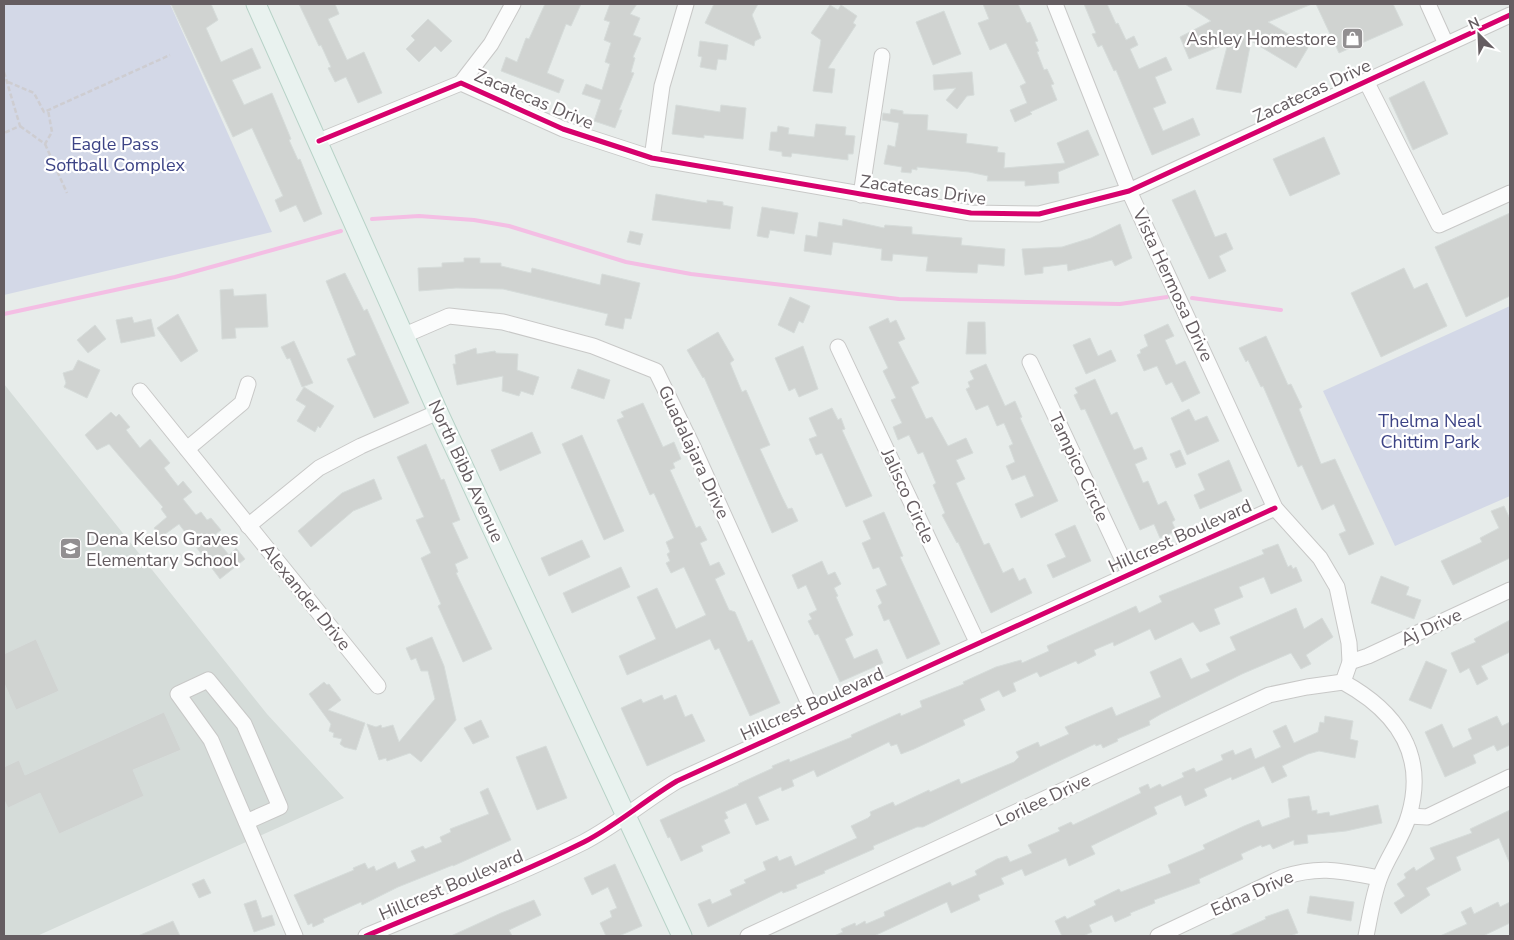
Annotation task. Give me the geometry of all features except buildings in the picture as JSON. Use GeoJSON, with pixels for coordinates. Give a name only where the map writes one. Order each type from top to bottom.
{"type":"FeatureCollection","features":[{"type":"Feature","properties":{"kind":"main road","name":"North Bibb Avenue"},"geometry":{"type":"LineString","coordinates":[[256,4],[319,141],[438,412],[682,936]]}},
{"type":"Feature","properties":{"kind":"street"},"geometry":{"type":"LineString","coordinates":[[461,84],[491,44],[513,4]]}},
{"type":"Feature","properties":{"kind":"street"},"geometry":{"type":"LineString","coordinates":[[652,158],[662,86],[686,4]]}},
{"type":"Feature","properties":{"kind":"street","name":"Vista Hermosa Drive"},"geometry":{"type":"LineString","coordinates":[[1055,4],[1129,191],[1276,508],[1320,558],[1329,572],[1342,604],[1350,662]]}},
{"type":"Feature","properties":{"kind":"street"},"geometry":{"type":"LineString","coordinates":[[1428,4],[1446,44]]}},
{"type":"Feature","properties":{"kind":"street","name":"Zacatecas Drive"},"geometry":{"type":"LineString","coordinates":[[319,141],[461,84],[563,129],[652,158],[971,213],[1039,214],[1129,191],[1510,15]]}},
{"type":"Feature","properties":{"kind":"street"},"geometry":{"type":"LineString","coordinates":[[861,195],[882,56]]}},
{"type":"Feature","properties":{"kind":"street"},"geometry":{"type":"LineString","coordinates":[[1366,82],[1439,225],[1510,193]]}},
{"type":"Feature","properties":{"kind":"street","name":"Guadalajara Drive"},"geometry":{"type":"LineString","coordinates":[[405,335],[449,316],[503,322],[593,346],[656,371],[693,447],[815,717]]}},
{"type":"Feature","properties":{"kind":"street","name":"Jalisco Circle"},"geometry":{"type":"LineString","coordinates":[[838,347],[978,644]]}},
{"type":"Feature","properties":{"kind":"street","name":"Tampico Circle"},"geometry":{"type":"LineString","coordinates":[[1030,362],[1129,573]]}},
{"type":"Feature","properties":{"kind":"street"},"geometry":{"type":"LineString","coordinates":[[187,449],[242,403],[248,384]]}},
{"type":"Feature","properties":{"kind":"street","name":"Alexander Drive"},"geometry":{"type":"LineString","coordinates":[[140,391],[378,686]]}},
{"type":"Feature","properties":{"kind":"street"},"geometry":{"type":"LineString","coordinates":[[248,526],[319,468],[361,446],[438,412]]}},
{"type":"Feature","properties":{"kind":"street","name":"Hillcrest Boulevard"},"geometry":{"type":"LineString","coordinates":[[366,936],[585,841],[627,816],[646,799],[677,781],[1129,573],[1276,508]]}},
{"type":"Feature","properties":{"kind":"street","name":"Aj Drive"},"geometry":{"type":"LineString","coordinates":[[1350,662],[1368,656],[1510,590]]}},
{"type":"Feature","properties":{"kind":"street"},"geometry":{"type":"LineString","coordinates":[[1350,662],[1344,682],[1367,695],[1391,719],[1406,741],[1416,772],[1409,816],[1379,878],[1366,936]]}},
{"type":"Feature","properties":{"kind":"street"},"geometry":{"type":"LineString","coordinates":[[246,822],[280,807],[244,724],[208,680],[178,694],[211,740],[246,822],[295,936]]}},
{"type":"Feature","properties":{"kind":"street","name":"Lorilee Drive"},"geometry":{"type":"LineString","coordinates":[[748,936],[1270,695],[1344,682]]}},
{"type":"Feature","properties":{"kind":"street"},"geometry":{"type":"LineString","coordinates":[[1409,816],[1427,817],[1510,777]]}},
{"type":"Feature","properties":{"kind":"street","name":"Edna Drive"},"geometry":{"type":"LineString","coordinates":[[1158,936],[1283,877],[1304,870],[1328,869],[1379,878]]}},
{"type":"Feature","properties":{"kind":"path"},"geometry":{"type":"LineString","coordinates":[[8,82],[34,93],[44,112],[170,55]]}},
{"type":"Feature","properties":{"kind":"path"},"geometry":{"type":"LineString","coordinates":[[4,72],[20,126],[45,144],[67,193]]}},
{"type":"Feature","properties":{"kind":"path"},"geometry":{"type":"LineString","coordinates":[[45,144],[52,132],[48,110]]}},
{"type":"Feature","properties":{"kind":"path"},"geometry":{"type":"LineString","coordinates":[[4,133],[20,126]]}},
{"type":"Feature","properties":{"kind":"shaded area","name":"Dena Kelso Graves Elementary School"},"geometry":{"type":"Polygon","coordinates":[[[4,384],[267,714],[344,798],[37,936],[4,936],[4,384]]]}},
{"type":"Feature","properties":{"kind":"green space","name":"Eagle Pass Softball Complex"},"geometry":{"type":"Polygon","coordinates":[[[4,4],[170,4],[272,232],[4,295],[4,4]]]}},
{"type":"Feature","properties":{"kind":"green space","name":"Thelma Neal Chittim Park"},"geometry":{"type":"Polygon","coordinates":[[[1510,306],[1510,496],[1395,546],[1323,391],[1510,306]]]}},
{"type":"Feature","properties":{"kind":"waterway"},"geometry":{"type":"LineString","coordinates":[[372,219],[419,216],[474,220],[509,226],[626,262],[691,274],[899,299],[1120,304],[1167,297]]}},
{"type":"Feature","properties":{"kind":"waterway"},"geometry":{"type":"LineString","coordinates":[[4,314],[175,277],[341,231]]}},
{"type":"Feature","properties":{"kind":"waterway"},"geometry":{"type":"LineString","coordinates":[[1192,298],[1281,310]]}},
{"type":"Feature","properties":{"kind":"cycle path"},"geometry":{"type":"LineString","coordinates":[[319,141],[461,83],[563,129],[652,158],[971,213],[1039,214],[1129,191],[1510,15]]}},
{"type":"Feature","properties":{"kind":"cycle path"},"geometry":{"type":"LineString","coordinates":[[366,936],[558,855],[596,835],[677,781],[1275,508]]}},
{"type":"Feature","properties":{"kind":"place","name":"Ashley Homestore"},"geometry":{"type":"Point","coordinates":[1352,39]}},
{"type":"Feature","properties":{"kind":"place","name":"Dena Kelso Graves Elementary School"},"geometry":{"type":"Point","coordinates":[70,549]}}]}
